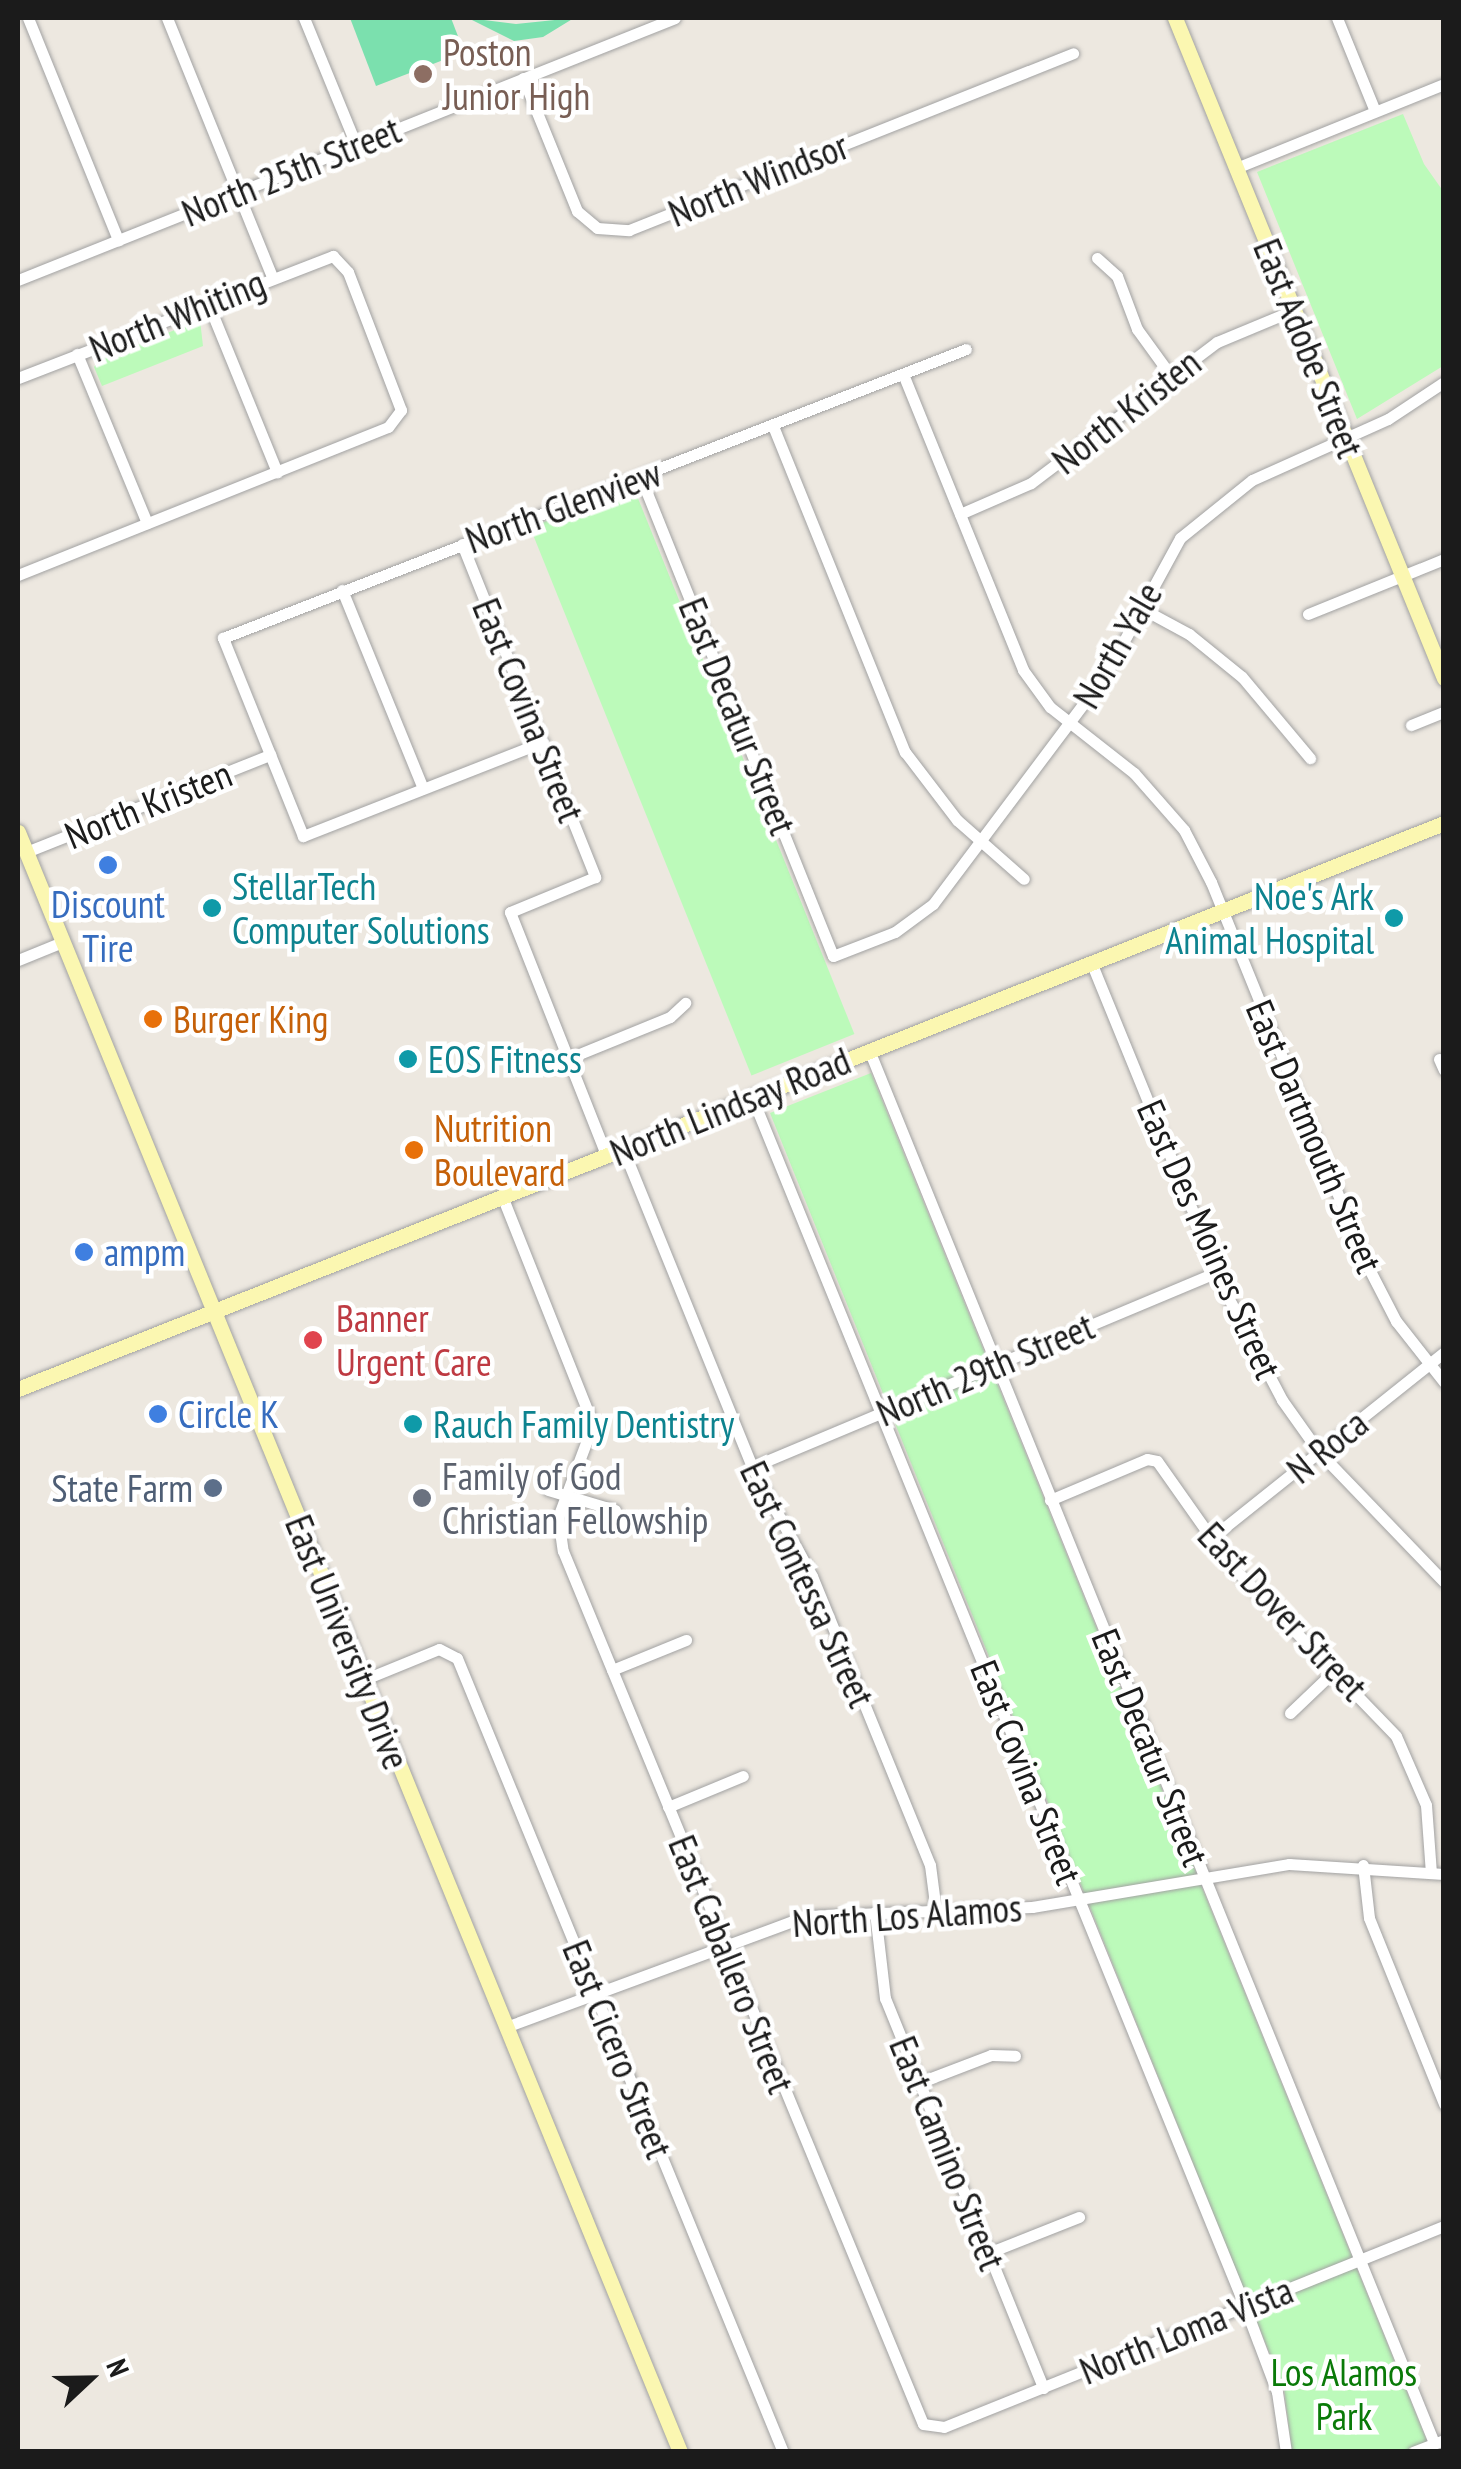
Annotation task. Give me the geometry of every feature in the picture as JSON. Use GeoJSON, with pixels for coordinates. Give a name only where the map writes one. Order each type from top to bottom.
{"type":"FeatureCollection","features":[{"type":"Feature","properties":{"kind":"main road","name":"East Adobe Street"},"geometry":{"type":"LineString","coordinates":[[1176,18],[1444,678]]}},
{"type":"Feature","properties":{"kind":"main road","name":"North Lindsay Road"},"geometry":{"type":"LineString","coordinates":[[18,1389],[1444,822]]}},
{"type":"Feature","properties":{"kind":"main road","name":"East University Drive"},"geometry":{"type":"LineString","coordinates":[[18,832],[680,2452]]}},
{"type":"Feature","properties":{"kind":"street"},"geometry":{"type":"LineString","coordinates":[[28,18],[118,240]]}},
{"type":"Feature","properties":{"kind":"street"},"geometry":{"type":"LineString","coordinates":[[167,18],[272,277]]}},
{"type":"Feature","properties":{"kind":"street"},"geometry":{"type":"LineString","coordinates":[[304,18],[356,145]]}},
{"type":"Feature","properties":{"kind":"street","name":"North 25th Street"},"geometry":{"type":"LineString","coordinates":[[18,280],[675,18]]}},
{"type":"Feature","properties":{"kind":"street"},"geometry":{"type":"LineString","coordinates":[[1336,18],[1375,112]]}},
{"type":"Feature","properties":{"kind":"street","name":"North Windsor"},"geometry":{"type":"LineString","coordinates":[[523,78],[577,212],[597,228],[628,230],[1074,52]]}},
{"type":"Feature","properties":{"kind":"street"},"geometry":{"type":"LineString","coordinates":[[1236,168],[1444,84]]}},
{"type":"Feature","properties":{"kind":"street","name":"North Whiting"},"geometry":{"type":"LineString","coordinates":[[18,378],[322,257],[338,258],[399,398],[400,416],[277,472]]}},
{"type":"Feature","properties":{"kind":"street"},"geometry":{"type":"LineString","coordinates":[[1098,258],[1116,276],[1137,328],[1169,373]]}},
{"type":"Feature","properties":{"kind":"street"},"geometry":{"type":"LineString","coordinates":[[18,574],[277,472],[208,303]]}},
{"type":"Feature","properties":{"kind":"street","name":"North Kristen"},"geometry":{"type":"LineString","coordinates":[[960,514],[1030,484],[1169,373],[1216,342],[1294,310]]}},
{"type":"Feature","properties":{"kind":"street","name":"North Glenview"},"geometry":{"type":"LineString","coordinates":[[270,755],[222,638],[966,349]]}},
{"type":"Feature","properties":{"kind":"street"},"geometry":{"type":"LineString","coordinates":[[77,354],[146,524]]}},
{"type":"Feature","properties":{"kind":"street","name":"East Dartmouth Street"},"geometry":{"type":"LineString","coordinates":[[903,374],[1023,670],[1071,724],[1134,772],[1184,830],[1222,911],[1365,1261],[1427,1366],[1444,1382]]}},
{"type":"Feature","properties":{"kind":"street","name":"North Yale"},"geometry":{"type":"LineString","coordinates":[[834,956],[895,932],[934,904],[1107,672],[1180,538],[1252,480],[1346,439],[1444,382]]}},
{"type":"Feature","properties":{"kind":"street"},"geometry":{"type":"LineString","coordinates":[[772,426],[905,752],[957,820],[1024,879]]}},
{"type":"Feature","properties":{"kind":"street","name":"East Decatur Street"},"geometry":{"type":"LineString","coordinates":[[642,478],[834,956]]}},
{"type":"Feature","properties":{"kind":"street","name":"East Covina Street"},"geometry":{"type":"LineString","coordinates":[[462,544],[596,877],[510,912],[567,1059]]}},
{"type":"Feature","properties":{"kind":"street"},"geometry":{"type":"LineString","coordinates":[[1308,614],[1444,559]]}},
{"type":"Feature","properties":{"kind":"street"},"geometry":{"type":"LineString","coordinates":[[342,590],[423,788]]}},
{"type":"Feature","properties":{"kind":"street"},"geometry":{"type":"LineString","coordinates":[[1139,607],[1189,634],[1242,677],[1310,758]]}},
{"type":"Feature","properties":{"kind":"street"},"geometry":{"type":"LineString","coordinates":[[1411,725],[1444,712]]}},
{"type":"Feature","properties":{"kind":"street"},"geometry":{"type":"LineString","coordinates":[[270,755],[303,836],[543,742]]}},
{"type":"Feature","properties":{"kind":"street","name":"North Kristen"},"geometry":{"type":"LineString","coordinates":[[26,852],[270,755]]}},
{"type":"Feature","properties":{"kind":"street"},"geometry":{"type":"LineString","coordinates":[[18,960],[62,942]]}},
{"type":"Feature","properties":{"kind":"street","name":"East Des Moines Street"},"geometry":{"type":"LineString","coordinates":[[1091,962],[1217,1272],[1282,1400],[1319,1452],[1444,1582]]}},
{"type":"Feature","properties":{"kind":"street"},"geometry":{"type":"LineString","coordinates":[[606,1155],[567,1059],[670,1017],[685,1003]]}},
{"type":"Feature","properties":{"kind":"street","name":"East Decatur Street"},"geometry":{"type":"LineString","coordinates":[[869,1050],[1360,2260],[1439,2442]]}},
{"type":"Feature","properties":{"kind":"street","name":"East Covina Street"},"geometry":{"type":"LineString","coordinates":[[752,1097],[1245,2307],[1277,2392],[1286,2452]]}},
{"type":"Feature","properties":{"kind":"street","name":"East Contessa Street"},"geometry":{"type":"LineString","coordinates":[[623,1149],[752,1467],[812,1576],[930,1866],[936,1911]]}},
{"type":"Feature","properties":{"kind":"street","name":"East Caballero Street"},"geometry":{"type":"LineString","coordinates":[[502,1196],[589,1414],[585,1447],[564,1495],[560,1539],[916,2414],[928,2427]]}},
{"type":"Feature","properties":{"kind":"street","name":"North 29th Street"},"geometry":{"type":"LineString","coordinates":[[752,1467],[994,1361],[1217,1272]]}},
{"type":"Feature","properties":{"kind":"street","name":"N Roca"},"geometry":{"type":"LineString","coordinates":[[1210,1539],[1444,1352]]}},
{"type":"Feature","properties":{"kind":"street","name":"East Dover Street"},"geometry":{"type":"LineString","coordinates":[[1050,1500],[1154,1458],[1210,1539],[1386,1722],[1412,1765],[1428,1817],[1437,1874]]}},
{"type":"Feature","properties":{"kind":"street"},"geometry":{"type":"LineString","coordinates":[[548,1490],[615,1510]]}},
{"type":"Feature","properties":{"kind":"street"},"geometry":{"type":"LineString","coordinates":[[612,1670],[686,1640]]}},
{"type":"Feature","properties":{"kind":"street","name":"East Cicero Street"},"geometry":{"type":"LineString","coordinates":[[364,1680],[450,1650],[783,2452]]}},
{"type":"Feature","properties":{"kind":"street"},"geometry":{"type":"LineString","coordinates":[[1290,1713],[1335,1670]]}},
{"type":"Feature","properties":{"kind":"street"},"geometry":{"type":"LineString","coordinates":[[668,1807],[743,1776]]}},
{"type":"Feature","properties":{"kind":"street","name":"North Los Alamos"},"geometry":{"type":"LineString","coordinates":[[506,2027],[724,1942],[806,1916],[936,1911],[1079,1899],[1289,1864],[1363,1865],[1437,1874]]}},
{"type":"Feature","properties":{"kind":"street"},"geometry":{"type":"LineString","coordinates":[[1363,1865],[1375,1938],[1444,2104]]}},
{"type":"Feature","properties":{"kind":"street","name":"East Camino Street"},"geometry":{"type":"LineString","coordinates":[[875,1912],[882,1984],[918,2083],[1043,2388]]}},
{"type":"Feature","properties":{"kind":"street"},"geometry":{"type":"LineString","coordinates":[[918,2083],[991,2055],[1014,2056]]}},
{"type":"Feature","properties":{"kind":"street"},"geometry":{"type":"LineString","coordinates":[[988,2253],[1079,2218]]}},
{"type":"Feature","properties":{"kind":"street","name":"North Loma Vista"},"geometry":{"type":"LineString","coordinates":[[928,2427],[944,2427],[1444,2226]]}},
{"type":"Feature","properties":{"kind":"street"},"geometry":{"type":"LineString","coordinates":[[1414,2452],[1439,2442]]}},
{"type":"Feature","properties":{"kind":"green space"},"geometry":{"type":"Polygon","coordinates":[[[350,18],[451,18],[464,52],[376,86],[350,18]]]}},
{"type":"Feature","properties":{"kind":"green space"},"geometry":{"type":"Polygon","coordinates":[[[468,18],[516,24],[574,18],[543,37],[514,41],[468,18]]]}},
{"type":"Feature","properties":{"kind":"green space"},"geometry":{"type":"Polygon","coordinates":[[[1403,114],[1424,164],[1443,191],[1443,366],[1357,419],[1257,172],[1403,114]]]}},
{"type":"Feature","properties":{"kind":"green space"},"geometry":{"type":"Polygon","coordinates":[[[200,320],[203,346],[102,386],[94,367],[99,360],[200,320]]]}},
{"type":"Feature","properties":{"kind":"green space"},"geometry":{"type":"Polygon","coordinates":[[[633,486],[854,1034],[751,1076],[530,528],[633,486]]]}},
{"type":"Feature","properties":{"kind":"green space","name":"Los Alamos Park"},"geometry":{"type":"Polygon","coordinates":[[[871,1073],[1431,2451],[1292,2451],[1284,2389],[770,1113],[871,1073]]]}},
{"type":"Feature","properties":{"kind":"place","name":"Poston Junior High"},"geometry":{"type":"Point","coordinates":[423,74]}},
{"type":"Feature","properties":{"kind":"place","name":"Discount Tire"},"geometry":{"type":"Point","coordinates":[108,865]}},
{"type":"Feature","properties":{"kind":"place","name":"StellarTech Computer Solutions"},"geometry":{"type":"Point","coordinates":[212,908]}},
{"type":"Feature","properties":{"kind":"place","name":"Noe's Ark Animal Hospital"},"geometry":{"type":"Point","coordinates":[1394,918]}},
{"type":"Feature","properties":{"kind":"place","name":"Burger King"},"geometry":{"type":"Point","coordinates":[153,1019]}},
{"type":"Feature","properties":{"kind":"place","name":"EOS Fitness"},"geometry":{"type":"Point","coordinates":[408,1059]}},
{"type":"Feature","properties":{"kind":"place","name":"Nutrition Boulevard"},"geometry":{"type":"Point","coordinates":[414,1150]}},
{"type":"Feature","properties":{"kind":"place","name":"ampm"},"geometry":{"type":"Point","coordinates":[84,1252]}},
{"type":"Feature","properties":{"kind":"place","name":"Banner Urgent Care"},"geometry":{"type":"Point","coordinates":[313,1340]}},
{"type":"Feature","properties":{"kind":"place","name":"Circle K"},"geometry":{"type":"Point","coordinates":[158,1414]}},
{"type":"Feature","properties":{"kind":"place","name":"Rauch Family Dentistry"},"geometry":{"type":"Point","coordinates":[413,1424]}},
{"type":"Feature","properties":{"kind":"place","name":"State Farm"},"geometry":{"type":"Point","coordinates":[213,1488]}},
{"type":"Feature","properties":{"kind":"place","name":"Family of God Christian Fellowship"},"geometry":{"type":"Point","coordinates":[422,1498]}}]}
